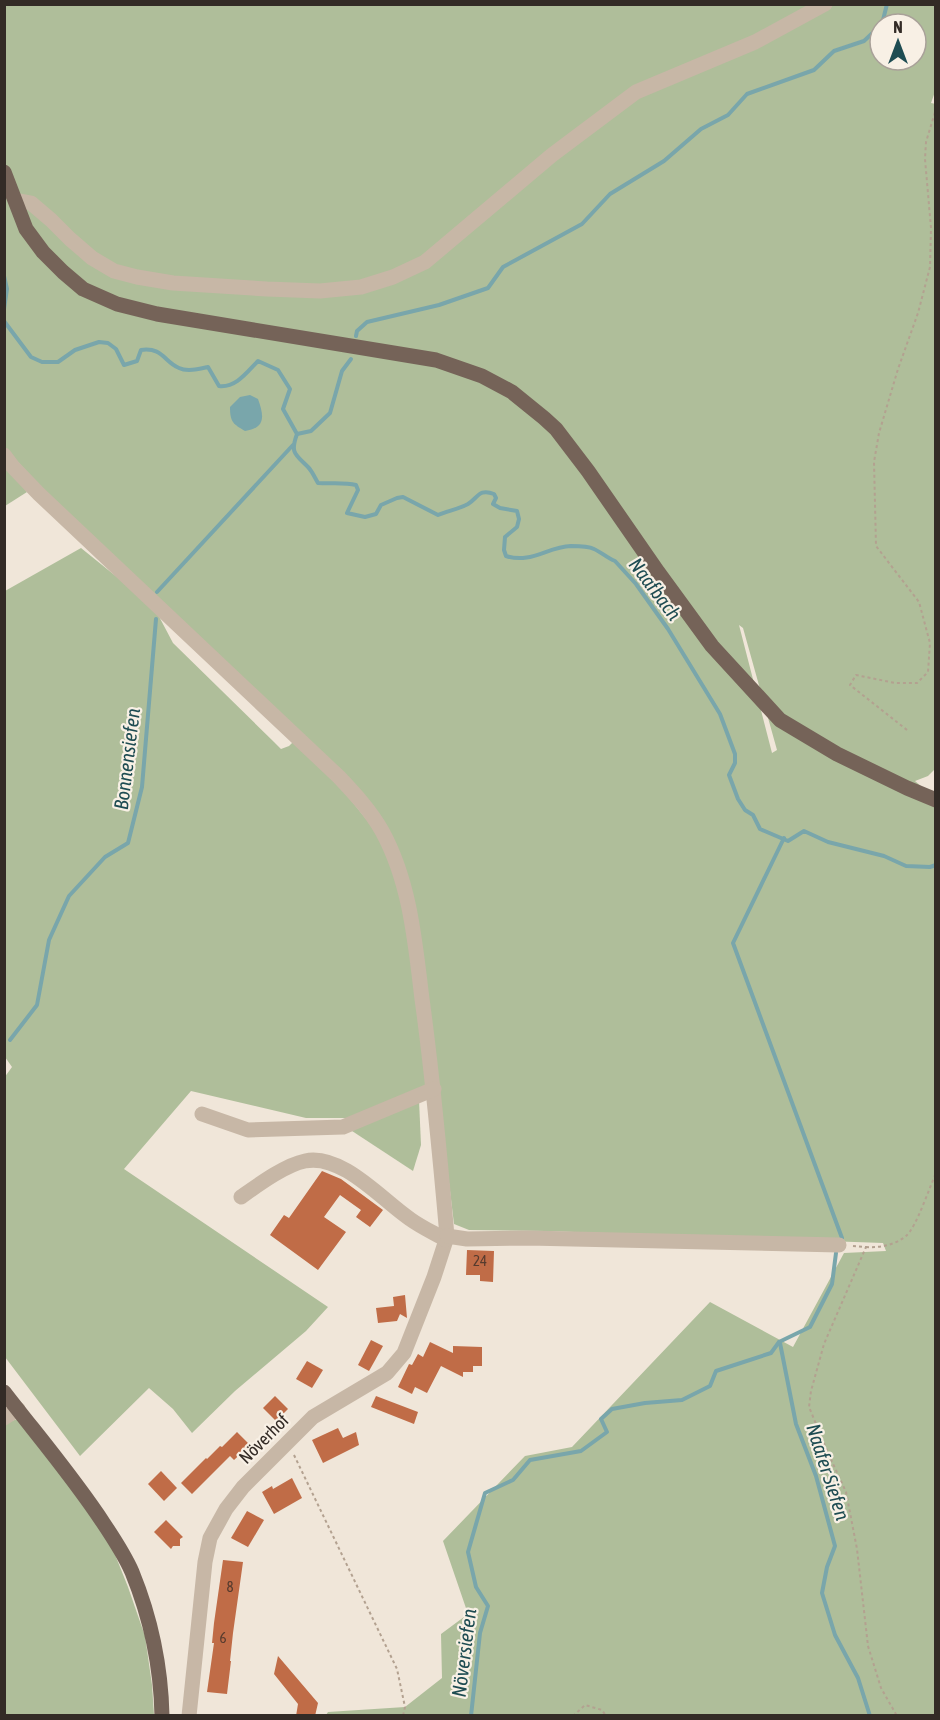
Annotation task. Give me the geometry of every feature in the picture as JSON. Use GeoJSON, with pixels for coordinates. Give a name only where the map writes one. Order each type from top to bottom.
{"type":"FeatureCollection","features":[{"type":"Feature","properties":{"kind":"main road"},"geometry":{"type":"LineString","coordinates":[[4,172],[26,229],[43,252],[83,289],[117,304],[157,314],[436,360],[482,376],[512,392],[556,429],[712,646],[780,720],[837,754],[936,800]]}},
{"type":"Feature","properties":{"kind":"main road"},"geometry":{"type":"LineString","coordinates":[[4,1392],[87,1496],[131,1571],[145,1610],[155,1652],[162,1716]]}},
{"type":"Feature","properties":{"kind":"street"},"geometry":{"type":"LineString","coordinates":[[15,200],[31,203],[92,258],[114,271],[136,277],[173,283],[267,289],[320,291],[361,287],[393,277],[425,262],[552,155],[636,92],[755,42],[825,4]]}},
{"type":"Feature","properties":{"kind":"street"},"geometry":{"type":"LineString","coordinates":[[4,455],[39,494],[339,777],[365,805],[382,831],[406,892],[412,922],[434,1089],[447,1238]]}},
{"type":"Feature","properties":{"kind":"street"},"geometry":{"type":"LineString","coordinates":[[202,1114],[248,1130],[343,1127],[434,1089]]}},
{"type":"Feature","properties":{"kind":"street"},"geometry":{"type":"LineString","coordinates":[[241,1197],[270,1178],[305,1161],[324,1161],[360,1179],[410,1220],[447,1238],[838,1245]]}},
{"type":"Feature","properties":{"kind":"street","name":"Növerhof"},"geometry":{"type":"LineString","coordinates":[[189,1716],[205,1562],[210,1538],[226,1509],[243,1487],[313,1418],[387,1372],[404,1353],[447,1238]]}},
{"type":"Feature","properties":{"kind":"street"},"geometry":{"type":"LineString","coordinates":[[4,1418],[18,1409]]}},
{"type":"Feature","properties":{"kind":"path"},"geometry":{"type":"LineString","coordinates":[[907,730],[850,685],[856,675],[895,683],[917,683],[928,672],[930,643],[920,602],[876,546],[874,462],[879,433],[918,313],[930,267],[931,228],[925,159],[926,142],[936,109]]}},
{"type":"Feature","properties":{"kind":"path"},"geometry":{"type":"LineString","coordinates":[[838,1245],[880,1248],[908,1235],[936,1173]]}},
{"type":"Feature","properties":{"kind":"path"},"geometry":{"type":"LineString","coordinates":[[866,1247],[824,1344],[809,1407],[845,1486],[857,1549],[868,1646],[881,1688],[897,1716]]}},
{"type":"Feature","properties":{"kind":"path"},"geometry":{"type":"LineString","coordinates":[[286,1444],[297,1458],[397,1669],[405,1707],[404,1716]]}},
{"type":"Feature","properties":{"kind":"path"},"geometry":{"type":"LineString","coordinates":[[573,1716],[585,1705],[602,1710],[606,1716]]}},
{"type":"Feature","properties":{"kind":"green space"},"geometry":{"type":"Polygon","coordinates":[[[4,5],[935,5],[936,89],[931,103],[936,104],[936,768],[928,776],[915,781],[936,799],[935,1715],[326,1715],[328,1712],[405,1707],[442,1678],[441,1634],[468,1614],[443,1541],[525,1456],[572,1447],[710,1302],[793,1347],[844,1253],[886,1251],[883,1243],[469,1230],[454,1224],[418,926],[382,822],[50,497],[5,448],[4,5]],[[739,625],[772,753],[777,750],[743,628],[739,625]]]}},
{"type":"Feature","properties":{"kind":"green space"},"geometry":{"type":"Polygon","coordinates":[[[4,463],[27,492],[5,506],[4,506],[4,463]]]}},
{"type":"Feature","properties":{"kind":"green space"},"geometry":{"type":"Polygon","coordinates":[[[81,548],[154,607],[173,643],[281,749],[289,746],[295,740],[329,773],[379,835],[400,888],[431,1089],[350,1118],[306,1118],[191,1091],[124,1169],[328,1307],[306,1331],[235,1391],[192,1433],[173,1409],[149,1388],[80,1456],[5,1357],[4,1078],[12,1067],[5,1057],[5,591],[81,548]]]}},
{"type":"Feature","properties":{"kind":"green space"},"geometry":{"type":"Polygon","coordinates":[[[419,1100],[421,1145],[413,1171],[349,1129],[419,1100]]]}},
{"type":"Feature","properties":{"kind":"green space"},"geometry":{"type":"Polygon","coordinates":[[[17,1419],[56,1465],[110,1542],[145,1636],[154,1715],[5,1715],[4,1424],[17,1419]]]}},
{"type":"Feature","properties":{"kind":"water"},"geometry":{"type":"Polygon","coordinates":[[[250,395],[258,399],[262,420],[257,427],[245,431],[233,422],[230,407],[240,397],[250,395]]]}},
{"type":"Feature","properties":{"kind":"building"},"geometry":{"type":"Polygon","coordinates":[[[322,1171],[341,1179],[383,1210],[370,1227],[356,1217],[361,1210],[340,1195],[324,1217],[346,1232],[318,1270],[270,1235],[284,1215],[289,1218],[322,1171]]]}},
{"type":"Feature","properties":{"kind":"building"},"geometry":{"type":"Polygon","coordinates":[[[467,1250],[494,1251],[493,1282],[480,1281],[480,1275],[466,1275],[467,1250]]]}},
{"type":"Feature","properties":{"kind":"building"},"geometry":{"type":"Polygon","coordinates":[[[405,1295],[407,1318],[400,1314],[397,1321],[378,1323],[376,1308],[394,1306],[393,1297],[405,1295]]]}},
{"type":"Feature","properties":{"kind":"building"},"geometry":{"type":"Polygon","coordinates":[[[371,1340],[383,1346],[369,1371],[358,1365],[371,1340]]]}},
{"type":"Feature","properties":{"kind":"building"},"geometry":{"type":"Polygon","coordinates":[[[430,1342],[453,1353],[453,1346],[482,1347],[482,1366],[473,1366],[473,1372],[463,1372],[463,1377],[441,1366],[427,1393],[415,1387],[412,1394],[398,1387],[409,1364],[412,1365],[418,1354],[423,1357],[430,1342]]]}},
{"type":"Feature","properties":{"kind":"building"},"geometry":{"type":"Polygon","coordinates":[[[307,1361],[323,1370],[312,1388],[296,1379],[307,1361]]]}},
{"type":"Feature","properties":{"kind":"building"},"geometry":{"type":"Polygon","coordinates":[[[275,1396],[288,1409],[276,1421],[263,1408],[275,1396]]]}},
{"type":"Feature","properties":{"kind":"building"},"geometry":{"type":"Polygon","coordinates":[[[376,1396],[418,1412],[414,1424],[371,1407],[376,1396]]]}},
{"type":"Feature","properties":{"kind":"building"},"geometry":{"type":"Polygon","coordinates":[[[338,1428],[343,1438],[356,1432],[359,1445],[323,1463],[312,1440],[338,1428]]]}},
{"type":"Feature","properties":{"kind":"building"},"geometry":{"type":"Polygon","coordinates":[[[237,1432],[250,1445],[234,1460],[230,1456],[192,1494],[181,1483],[237,1432]]]}},
{"type":"Feature","properties":{"kind":"building"},"geometry":{"type":"Polygon","coordinates":[[[161,1471],[177,1488],[164,1501],[148,1484],[161,1471]]]}},
{"type":"Feature","properties":{"kind":"building"},"geometry":{"type":"Polygon","coordinates":[[[292,1478],[302,1498],[274,1514],[262,1492],[272,1486],[273,1489],[292,1478]]]}},
{"type":"Feature","properties":{"kind":"building"},"geometry":{"type":"Polygon","coordinates":[[[247,1511],[264,1520],[248,1547],[231,1538],[247,1511]]]}},
{"type":"Feature","properties":{"kind":"building"},"geometry":{"type":"Polygon","coordinates":[[[166,1520],[183,1537],[180,1539],[180,1546],[173,1546],[171,1549],[154,1532],[166,1520]]]}},
{"type":"Feature","properties":{"kind":"building"},"geometry":{"type":"Polygon","coordinates":[[[223,1560],[243,1562],[227,1694],[207,1692],[223,1560]]]}},
{"type":"Feature","properties":{"kind":"building"},"geometry":{"type":"Polygon","coordinates":[[[278,1656],[318,1703],[315,1716],[296,1716],[298,1704],[274,1674],[278,1656]]]}},
{"type":"Feature","properties":{"kind":"waterway"},"geometry":{"type":"LineString","coordinates":[[885,12],[887,4]]}},
{"type":"Feature","properties":{"kind":"waterway"},"geometry":{"type":"LineString","coordinates":[[356,336],[357,331],[367,322],[439,305],[488,288],[503,267],[582,224],[610,194],[664,161],[701,129],[728,115],[747,94],[814,70],[834,51],[864,41],[868,37]]}},
{"type":"Feature","properties":{"kind":"waterway","name":"Naafbach"},"geometry":{"type":"LineString","coordinates":[[4,276],[7,289],[4,309]]}},
{"type":"Feature","properties":{"kind":"waterway","name":"Naafbach"},"geometry":{"type":"LineString","coordinates":[[4,321],[31,357],[42,362],[58,362],[75,350],[99,342],[108,343],[116,349],[124,365],[137,361],[141,350],[154,351],[182,369],[193,370],[208,367],[219,386],[225,386],[236,382],[258,361],[278,370],[290,389],[283,409],[297,434],[294,445],[295,453],[318,483],[356,485],[358,490],[347,513],[365,517],[376,514],[381,505],[403,497],[438,515],[468,504],[479,494],[489,492],[496,498],[493,504],[500,508],[517,511],[519,519],[517,527],[505,537],[506,556],[531,557],[562,547],[583,546],[594,549],[615,561],[636,584],[668,629],[720,714],[735,754],[735,763],[729,775],[738,799],[745,810],[753,815],[760,829],[788,841],[804,831],[828,842],[884,856],[906,866],[936,865]]}},
{"type":"Feature","properties":{"kind":"waterway"},"geometry":{"type":"LineString","coordinates":[[297,434],[311,431],[330,413],[342,371],[351,359]]}},
{"type":"Feature","properties":{"kind":"waterway","name":"Bonnensiefen"},"geometry":{"type":"LineString","coordinates":[[157,592],[293,445]]}},
{"type":"Feature","properties":{"kind":"waterway","name":"Bonnensiefen"},"geometry":{"type":"LineString","coordinates":[[10,1040],[37,1005],[49,940],[69,896],[105,857],[128,843],[142,787],[156,619]]}},
{"type":"Feature","properties":{"kind":"waterway","name":"Naafer Siefen"},"geometry":{"type":"LineString","coordinates":[[784,838],[733,943],[842,1238]]}},
{"type":"Feature","properties":{"kind":"waterway","name":"Naafer Siefen"},"geometry":{"type":"LineString","coordinates":[[779,1342],[810,1327],[832,1284],[836,1253]]}},
{"type":"Feature","properties":{"kind":"waterway","name":"Növersiefen"},"geometry":{"type":"LineString","coordinates":[[471,1716],[480,1633],[488,1606],[476,1587],[468,1552],[485,1493],[513,1480],[530,1460],[581,1451],[607,1432],[601,1419],[612,1409],[682,1400],[710,1386],[716,1371],[771,1353],[779,1342]]}},
{"type":"Feature","properties":{"kind":"waterway","name":"Naafer Siefen"},"geometry":{"type":"LineString","coordinates":[[780,1343],[796,1424],[816,1476],[835,1546],[827,1567],[822,1593],[835,1635],[858,1678],[870,1716]]}}]}
